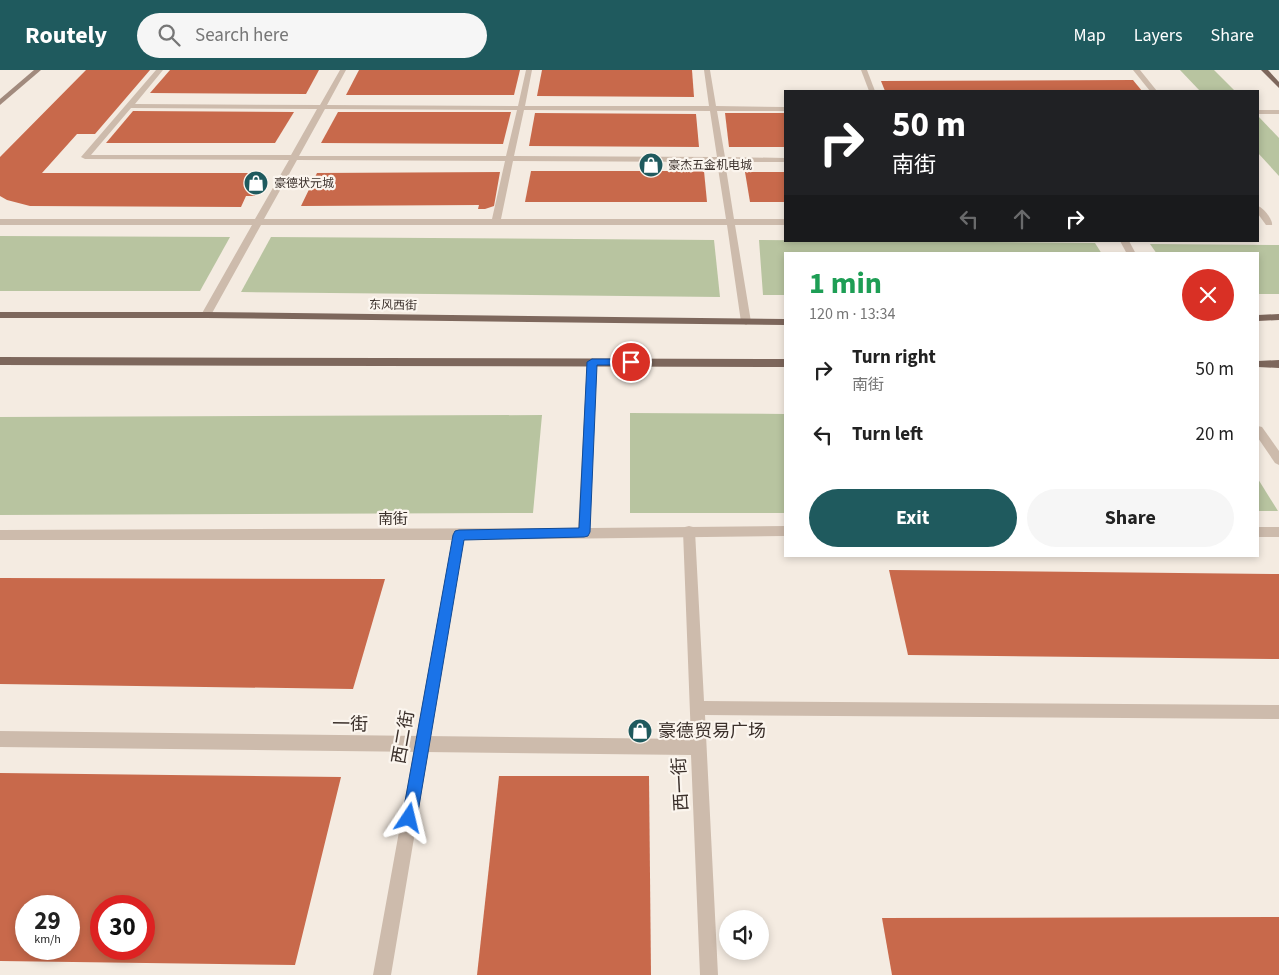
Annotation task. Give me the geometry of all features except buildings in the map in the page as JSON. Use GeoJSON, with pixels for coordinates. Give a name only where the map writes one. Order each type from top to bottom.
{"type":"FeatureCollection","features":[{"type":"Feature","properties":{"kind":"main road"},"geometry":{"type":"LineString","coordinates":[[1264,70],[1279,86]]}},
{"type":"Feature","properties":{"kind":"main road","name":"东风西街"},"geometry":{"type":"LineString","coordinates":[[0,315],[206,315],[784,322]]}},
{"type":"Feature","properties":{"kind":"main road"},"geometry":{"type":"LineString","coordinates":[[1259,318],[1279,317]]}},
{"type":"Feature","properties":{"kind":"main road"},"geometry":{"type":"LineString","coordinates":[[0,361],[784,363]]}},
{"type":"Feature","properties":{"kind":"main road"},"geometry":{"type":"LineString","coordinates":[[1259,364],[1279,364]]}},
{"type":"Feature","properties":{"kind":"street"},"geometry":{"type":"LineString","coordinates":[[0,104],[38,70]]}},
{"type":"Feature","properties":{"kind":"street"},"geometry":{"type":"LineString","coordinates":[[160,70],[86,157],[784,160]]}},
{"type":"Feature","properties":{"kind":"street"},"geometry":{"type":"LineString","coordinates":[[206,315],[342,70]]}},
{"type":"Feature","properties":{"kind":"street"},"geometry":{"type":"LineString","coordinates":[[496,222],[529,70]]}},
{"type":"Feature","properties":{"kind":"street"},"geometry":{"type":"LineString","coordinates":[[707,70],[746,322]]}},
{"type":"Feature","properties":{"kind":"street"},"geometry":{"type":"LineString","coordinates":[[864,70],[872,90]]}},
{"type":"Feature","properties":{"kind":"street"},"geometry":{"type":"LineString","coordinates":[[1136,70],[1153,90]]}},
{"type":"Feature","properties":{"kind":"street"},"geometry":{"type":"LineString","coordinates":[[130,106],[784,109]]}},
{"type":"Feature","properties":{"kind":"street"},"geometry":{"type":"LineString","coordinates":[[1259,112],[1279,112]]}},
{"type":"Feature","properties":{"kind":"street"},"geometry":{"type":"LineString","coordinates":[[1259,210],[1269,223],[1259,223]]}},
{"type":"Feature","properties":{"kind":"street"},"geometry":{"type":"LineString","coordinates":[[0,222],[784,222]]}},
{"type":"Feature","properties":{"kind":"street"},"geometry":{"type":"LineString","coordinates":[[584,532],[592,362]]}},
{"type":"Feature","properties":{"kind":"street"},"geometry":{"type":"LineString","coordinates":[[1259,431],[1279,460]]}},
{"type":"Feature","properties":{"kind":"street","name":"西一街"},"geometry":{"type":"LineString","coordinates":[[689,531],[709,975]]}},
{"type":"Feature","properties":{"kind":"street","name":"南街"},"geometry":{"type":"LineString","coordinates":[[0,535],[459,535],[784,531]]}},
{"type":"Feature","properties":{"kind":"street"},"geometry":{"type":"LineString","coordinates":[[1259,532],[1279,532]]}},
{"type":"Feature","properties":{"kind":"street","name":"西二街"},"geometry":{"type":"LineString","coordinates":[[382,975],[459,535]]}},
{"type":"Feature","properties":{"kind":"street"},"geometry":{"type":"LineString","coordinates":[[697,708],[1279,712]]}},
{"type":"Feature","properties":{"kind":"street","name":"一街"},"geometry":{"type":"LineString","coordinates":[[0,739],[699,747]]}},
{"type":"Feature","properties":{"kind":"green space"},"geometry":{"type":"Polygon","coordinates":[[[1180,70],[1214,70],[1234,90],[1199,90],[1180,70]]]}},
{"type":"Feature","properties":{"kind":"green space"},"geometry":{"type":"Polygon","coordinates":[[[1259,117],[1279,138],[1279,176],[1259,154],[1259,117]]]}},
{"type":"Feature","properties":{"kind":"green space"},"geometry":{"type":"Polygon","coordinates":[[[0,236],[230,237],[200,291],[0,291],[0,236]]]}},
{"type":"Feature","properties":{"kind":"green space"},"geometry":{"type":"Polygon","coordinates":[[[271,237],[714,240],[720,297],[241,292],[271,237]]]}},
{"type":"Feature","properties":{"kind":"green space"},"geometry":{"type":"Polygon","coordinates":[[[759,240],[784,240],[784,242],[1095,243],[1101,252],[784,252],[784,295],[763,295],[759,240]]]}},
{"type":"Feature","properties":{"kind":"green space"},"geometry":{"type":"Polygon","coordinates":[[[1150,244],[1279,245],[1279,294],[1259,294],[1259,252],[1156,252],[1150,244]]]}},
{"type":"Feature","properties":{"kind":"green space"},"geometry":{"type":"Polygon","coordinates":[[[630,413],[784,414],[784,513],[630,513],[630,413]]]}},
{"type":"Feature","properties":{"kind":"green space"},"geometry":{"type":"Polygon","coordinates":[[[542,415],[533,513],[0,515],[0,417],[542,415]]]}},
{"type":"Feature","properties":{"kind":"green space"},"geometry":{"type":"Polygon","coordinates":[[[1259,481],[1278,511],[1259,511],[1259,481]]]}},
{"type":"Feature","properties":{"kind":"place","name":"豪杰五金机电城"},"geometry":{"type":"Point","coordinates":[651,165]}},
{"type":"Feature","properties":{"kind":"place","name":"豪德状元城"},"geometry":{"type":"Point","coordinates":[256,183]}},
{"type":"Feature","properties":{"kind":"place","name":"豪德贸易广场"},"geometry":{"type":"Point","coordinates":[640,731]}},
{"type":"Feature","properties":{"kind":"route"},"geometry":{"type":"LineString","coordinates":[[409,818],[459,535],[584,532],[592,362],[631,362]]}}]}
